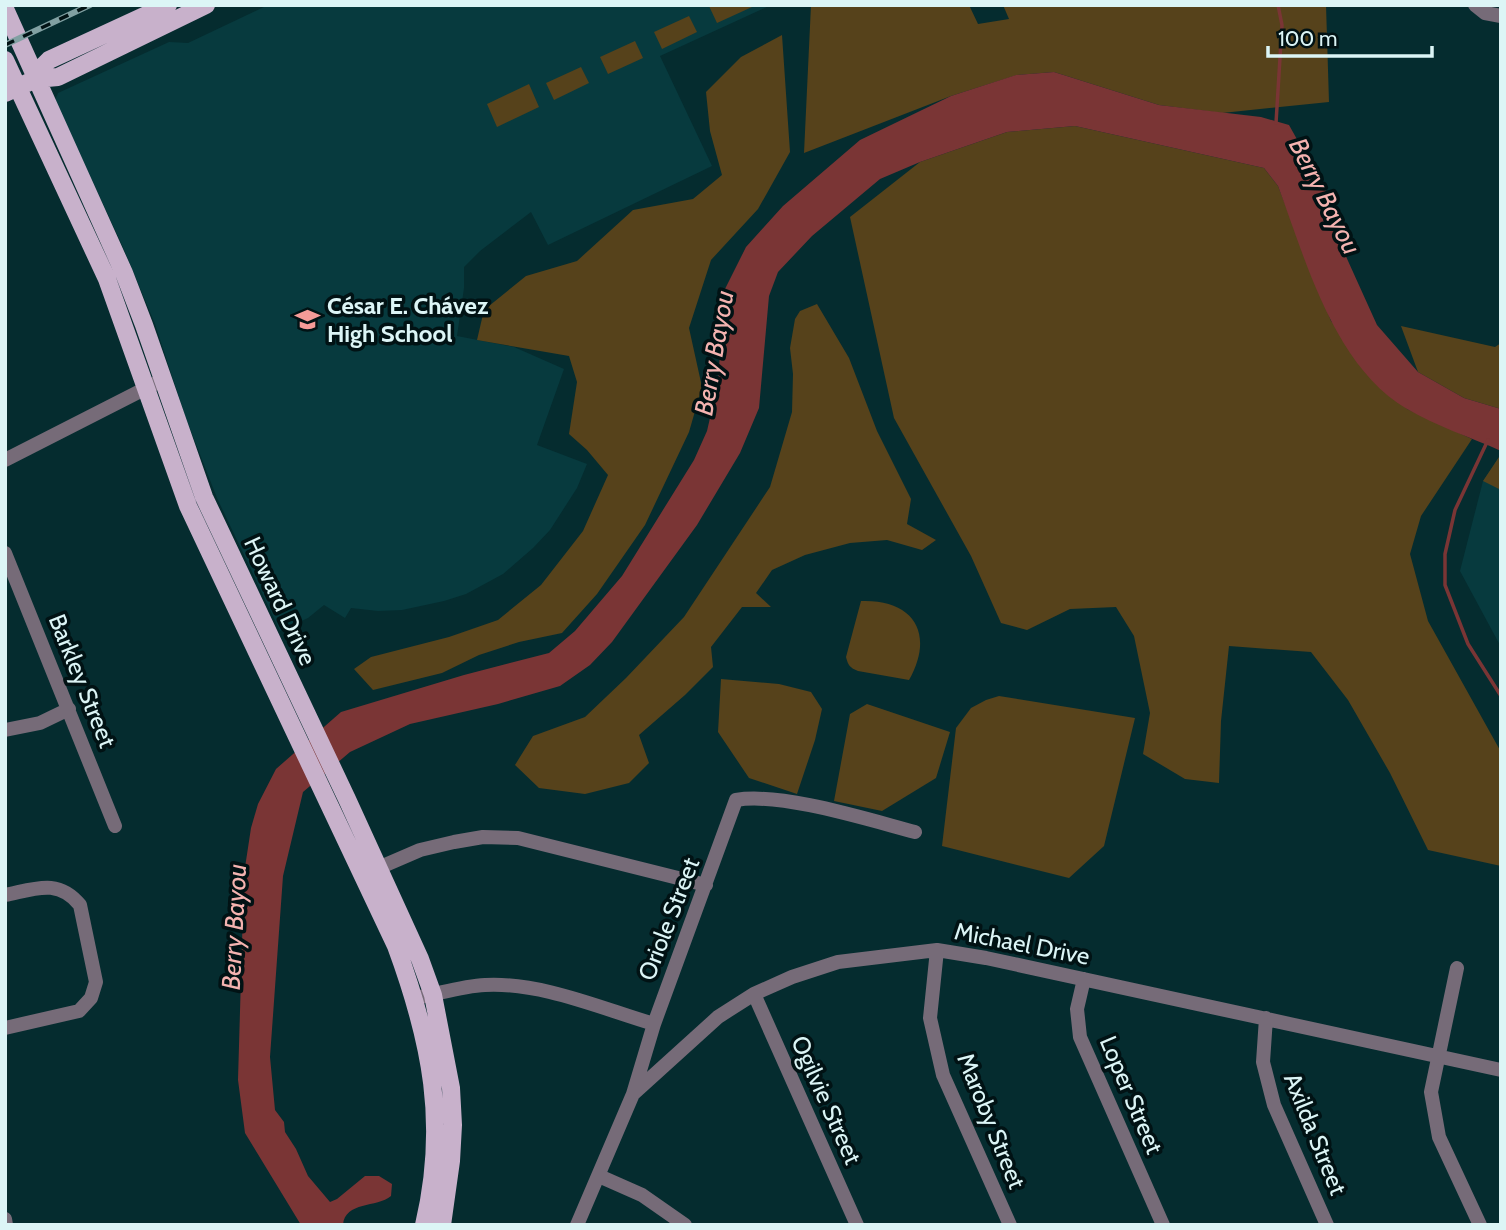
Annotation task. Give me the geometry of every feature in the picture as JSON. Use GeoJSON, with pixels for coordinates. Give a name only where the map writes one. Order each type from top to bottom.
{"type":"FeatureCollection","features":[{"type":"Feature","properties":{"kind":"main road"},"geometry":{"type":"LineString","coordinates":[[36,79],[49,60],[167,5]]}},
{"type":"Feature","properties":{"kind":"main road"},"geometry":{"type":"LineString","coordinates":[[11,90],[36,79],[58,77],[202,6]]}},
{"type":"Feature","properties":{"kind":"main road","name":"Howard Drive"},"geometry":{"type":"LineString","coordinates":[[5,9],[145,325],[154,384]]}},
{"type":"Feature","properties":{"kind":"main road","name":"Howard Drive"},"geometry":{"type":"LineString","coordinates":[[5,60],[11,90],[94,252],[154,384],[196,502],[251,639],[361,875],[424,996],[451,1088],[452,1161],[442,1225]]}},
{"type":"Feature","properties":{"kind":"main road"},"geometry":{"type":"LineString","coordinates":[[94,252],[111,244]]}},
{"type":"Feature","properties":{"kind":"main road","name":"Howard Drive"},"geometry":{"type":"LineString","coordinates":[[196,502],[269,631],[420,959],[435,1125],[433,1170],[424,1225]]}},
{"type":"Feature","properties":{"kind":"main road"},"geometry":{"type":"LineString","coordinates":[[251,639],[269,631]]}},
{"type":"Feature","properties":{"kind":"main road"},"geometry":{"type":"LineString","coordinates":[[435,1125],[453,1125]]}},
{"type":"Feature","properties":{"kind":"street"},"geometry":{"type":"LineString","coordinates":[[1475,5],[1485,13],[1501,16]]}},
{"type":"Feature","properties":{"kind":"street"},"geometry":{"type":"LineString","coordinates":[[5,460],[154,384]]}},
{"type":"Feature","properties":{"kind":"street","name":"Barkley Street"},"geometry":{"type":"LineString","coordinates":[[5,553],[115,826]]}},
{"type":"Feature","properties":{"kind":"street"},"geometry":{"type":"LineString","coordinates":[[5,730],[40,723],[69,709]]}},
{"type":"Feature","properties":{"kind":"street","name":"Oriole Street"},"geometry":{"type":"LineString","coordinates":[[577,1225],[633,1094],[654,1024],[736,800],[749,797],[808,806],[915,832]]}},
{"type":"Feature","properties":{"kind":"street"},"geometry":{"type":"LineString","coordinates":[[361,875],[420,850],[483,837],[518,838],[706,885]]}},
{"type":"Feature","properties":{"kind":"street"},"geometry":{"type":"LineString","coordinates":[[5,895],[45,887],[62,889],[72,895],[80,905],[96,982],[91,998],[79,1011],[5,1028]]}},
{"type":"Feature","properties":{"kind":"street","name":"Michael Drive"},"geometry":{"type":"LineString","coordinates":[[633,1094],[698,1033],[754,994],[792,977],[838,962],[937,950],[1084,979],[1501,1070]]}},
{"type":"Feature","properties":{"kind":"street","name":"Maroby Street"},"geometry":{"type":"LineString","coordinates":[[937,950],[930,1018],[943,1075],[1010,1225]]}},
{"type":"Feature","properties":{"kind":"street"},"geometry":{"type":"LineString","coordinates":[[1457,968],[1431,1092],[1439,1137],[1476,1224]]}},
{"type":"Feature","properties":{"kind":"street","name":"Loper Street"},"geometry":{"type":"LineString","coordinates":[[1084,979],[1077,1009],[1080,1037],[1163,1225]]}},
{"type":"Feature","properties":{"kind":"street"},"geometry":{"type":"LineString","coordinates":[[424,996],[483,985],[505,985],[551,993],[654,1024]]}},
{"type":"Feature","properties":{"kind":"street","name":"Ogilvie Street"},"geometry":{"type":"LineString","coordinates":[[754,994],[857,1225]]}},
{"type":"Feature","properties":{"kind":"street","name":"Axilda Street"},"geometry":{"type":"LineString","coordinates":[[1266,1018],[1263,1062],[1275,1105],[1327,1225]]}},
{"type":"Feature","properties":{"kind":"street"},"geometry":{"type":"LineString","coordinates":[[599,1176],[642,1195],[685,1225]]}},
{"type":"Feature","properties":{"kind":"street"},"geometry":{"type":"LineString","coordinates":[[5,1219],[6,1225]]}},
{"type":"Feature","properties":{"kind":"shaded area","name":"César E. Chávez High School"},"geometry":{"type":"Polygon","coordinates":[[[268,5],[771,5],[660,56],[712,166],[548,245],[531,212],[480,251],[464,267],[464,288],[457,336],[514,347],[564,369],[537,445],[587,464],[577,488],[550,530],[503,574],[466,594],[402,610],[351,608],[345,618],[324,605],[308,618],[280,631],[217,498],[185,416],[155,324],[55,100],[58,93],[169,42],[188,43],[268,5]]]}},
{"type":"Feature","properties":{"kind":"shaded area"},"geometry":{"type":"Polygon","coordinates":[[[811,5],[969,5],[978,24],[1009,19],[1003,5],[1326,5],[1329,102],[1222,113],[1159,105],[1054,72],[1017,75],[951,96],[804,153],[811,5]]]}},
{"type":"Feature","properties":{"kind":"shaded area"},"geometry":{"type":"Polygon","coordinates":[[[709,6],[752,7],[717,23],[709,6]]]}},
{"type":"Feature","properties":{"kind":"shaded area"},"geometry":{"type":"Polygon","coordinates":[[[689,16],[697,32],[662,49],[654,32],[689,16]]]}},
{"type":"Feature","properties":{"kind":"shaded area"},"geometry":{"type":"Polygon","coordinates":[[[782,35],[790,152],[758,209],[711,260],[689,328],[702,387],[689,432],[645,525],[597,594],[562,633],[519,642],[479,655],[442,673],[373,690],[354,669],[371,657],[449,637],[498,620],[541,585],[583,531],[608,475],[569,434],[577,382],[569,356],[477,340],[484,310],[526,276],[577,261],[633,210],[693,199],[722,175],[710,131],[706,92],[741,57],[782,35]]]}},
{"type":"Feature","properties":{"kind":"shaded area"},"geometry":{"type":"Polygon","coordinates":[[[635,41],[643,58],[608,74],[600,57],[635,41]]]}},
{"type":"Feature","properties":{"kind":"shaded area"},"geometry":{"type":"Polygon","coordinates":[[[581,67],[589,83],[554,100],[546,83],[581,67]]]}},
{"type":"Feature","properties":{"kind":"shaded area"},"geometry":{"type":"Polygon","coordinates":[[[529,84],[539,107],[497,127],[487,104],[529,84]]]}},
{"type":"Feature","properties":{"kind":"shaded area"},"geometry":{"type":"Polygon","coordinates":[[[1075,126],[1264,168],[1278,186],[1331,321],[1407,409],[1472,439],[1421,516],[1410,554],[1428,621],[1501,752],[1501,866],[1428,850],[1390,773],[1348,700],[1311,652],[1229,646],[1221,721],[1219,783],[1185,779],[1143,754],[1150,713],[1134,636],[1116,607],[1070,609],[1027,630],[1001,623],[971,556],[894,418],[850,217],[920,162],[1007,132],[1075,126]]]}},
{"type":"Feature","properties":{"kind":"shaded area"},"geometry":{"type":"Polygon","coordinates":[[[817,304],[849,358],[877,431],[911,499],[907,524],[936,540],[922,550],[887,540],[850,543],[805,555],[772,570],[756,593],[771,607],[742,607],[711,647],[713,667],[639,735],[649,763],[629,783],[585,794],[539,788],[515,765],[533,736],[585,717],[626,678],[684,617],[770,487],[792,412],[793,374],[790,348],[795,319],[800,311],[817,304]]]}},
{"type":"Feature","properties":{"kind":"shaded area"},"geometry":{"type":"Polygon","coordinates":[[[1401,326],[1495,347],[1501,343],[1501,409],[1464,398],[1418,372],[1401,326]]]}},
{"type":"Feature","properties":{"kind":"shaded area"},"geometry":{"type":"Polygon","coordinates":[[[1501,454],[1501,647],[1460,571],[1483,481],[1501,454]]]}},
{"type":"Feature","properties":{"kind":"shaded area"},"geometry":{"type":"Polygon","coordinates":[[[1501,454],[1501,490],[1483,481],[1501,454]]]}},
{"type":"Feature","properties":{"kind":"shaded area"},"geometry":{"type":"Polygon","coordinates":[[[861,601],[895,606],[915,622],[920,648],[909,680],[858,671],[849,664],[846,657],[861,601]]]}},
{"type":"Feature","properties":{"kind":"shaded area"},"geometry":{"type":"Polygon","coordinates":[[[721,679],[779,684],[811,692],[822,709],[797,794],[749,778],[718,732],[721,679]]]}},
{"type":"Feature","properties":{"kind":"shaded area"},"geometry":{"type":"Polygon","coordinates":[[[999,696],[1135,718],[1104,846],[1069,878],[942,846],[956,728],[971,708],[999,696]]]}},
{"type":"Feature","properties":{"kind":"shaded area"},"geometry":{"type":"Polygon","coordinates":[[[867,704],[950,732],[936,778],[882,811],[834,801],[850,714],[867,704]]]}},
{"type":"Feature","properties":{"kind":"water","name":"Berry Bayou"},"geometry":{"type":"Polygon","coordinates":[[[1054,72],[1159,105],[1261,117],[1289,125],[1327,193],[1339,241],[1377,325],[1418,372],[1464,398],[1501,409],[1501,451],[1407,409],[1382,390],[1360,367],[1341,339],[1326,309],[1278,186],[1264,168],[1075,126],[1007,132],[880,179],[812,236],[778,272],[769,296],[759,408],[740,453],[697,525],[612,642],[590,665],[560,686],[498,704],[410,724],[350,752],[303,792],[283,876],[270,1057],[275,1110],[284,1122],[285,1132],[308,1176],[330,1202],[365,1176],[379,1176],[392,1184],[391,1196],[355,1208],[345,1217],[343,1225],[301,1225],[245,1133],[238,1080],[244,874],[251,828],[258,804],[276,769],[341,712],[549,653],[575,631],[622,576],[694,460],[707,431],[718,383],[724,291],[746,247],[783,206],[860,140],[951,96],[1016,75],[1054,72]]]}},
{"type":"Feature","properties":{"kind":"waterway"},"geometry":{"type":"LineString","coordinates":[[1276,123],[1282,25],[1278,5]]}},
{"type":"Feature","properties":{"kind":"waterway"},"geometry":{"type":"LineString","coordinates":[[1488,440],[1455,510],[1445,554],[1445,585],[1468,644],[1501,696]]}},
{"type":"Feature","properties":{"kind":"railway"},"geometry":{"type":"LineString","coordinates":[[5,45],[90,5]]}},
{"type":"Feature","properties":{"kind":"place","name":"César E. Chávez High School"},"geometry":{"type":"Point","coordinates":[307,320]}}]}
